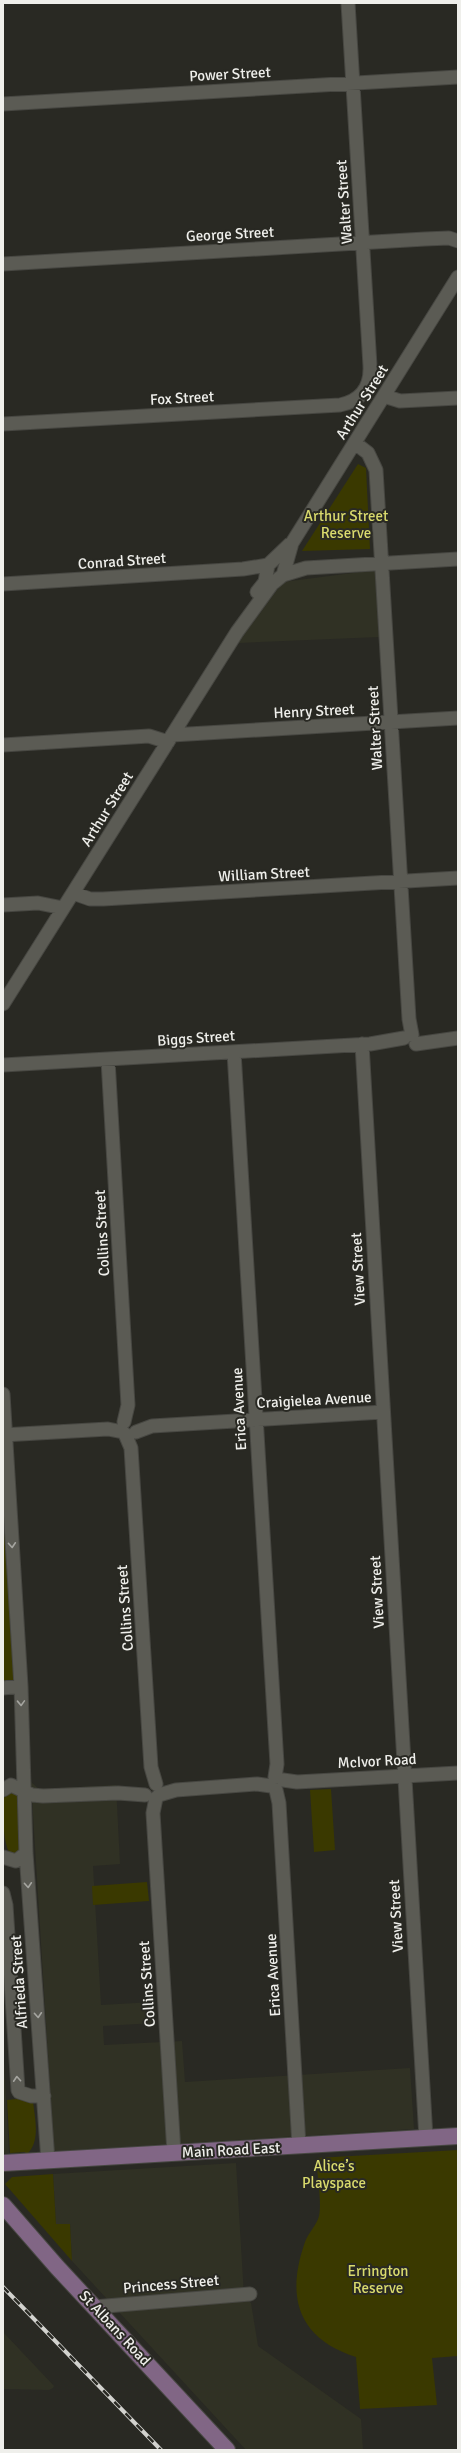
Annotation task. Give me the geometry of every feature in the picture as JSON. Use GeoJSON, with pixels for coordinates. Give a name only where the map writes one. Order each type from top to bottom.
{"type":"FeatureCollection","features":[{"type":"Feature","properties":{"kind":"main road","name":"Main Road East"},"geometry":{"type":"LineString","coordinates":[[3,2162],[48,2161],[458,2136]]}},
{"type":"Feature","properties":{"kind":"main road","name":"St Albans Road"},"geometry":{"type":"LineString","coordinates":[[3,2205],[94,2307],[227,2450]]}},
{"type":"Feature","properties":{"kind":"street","name":"Walter Street"},"geometry":{"type":"LineString","coordinates":[[348,3],[370,371],[369,383],[360,397]]}},
{"type":"Feature","properties":{"kind":"street","name":"Power Street"},"geometry":{"type":"LineString","coordinates":[[3,104],[458,77]]}},
{"type":"Feature","properties":{"kind":"street","name":"George Street"},"geometry":{"type":"LineString","coordinates":[[3,264],[363,242],[440,238],[458,240]]}},
{"type":"Feature","properties":{"kind":"street","name":"Arthur Street"},"geometry":{"type":"LineString","coordinates":[[3,1004],[237,632],[246,603],[264,586],[276,570],[458,277]]}},
{"type":"Feature","properties":{"kind":"street"},"geometry":{"type":"LineString","coordinates":[[384,396],[400,401],[458,398]]}},
{"type":"Feature","properties":{"kind":"street","name":"Fox Street"},"geometry":{"type":"LineString","coordinates":[[3,424],[340,405],[351,402],[360,397]]}},
{"type":"Feature","properties":{"kind":"street","name":"Walter Street"},"geometry":{"type":"LineString","coordinates":[[355,443],[368,453],[375,465],[410,1039]]}},
{"type":"Feature","properties":{"kind":"street","name":"Conrad Street"},"geometry":{"type":"LineString","coordinates":[[3,584],[243,569],[276,570],[458,559]]}},
{"type":"Feature","properties":{"kind":"street","name":"Henry Street"},"geometry":{"type":"LineString","coordinates":[[3,745],[149,736],[170,739],[458,718]]}},
{"type":"Feature","properties":{"kind":"street","name":"William Street"},"geometry":{"type":"LineString","coordinates":[[72,893],[90,899],[103,899],[458,878]]}},
{"type":"Feature","properties":{"kind":"street"},"geometry":{"type":"LineString","coordinates":[[3,905],[38,903],[50,904],[63,908]]}},
{"type":"Feature","properties":{"kind":"street","name":"Biggs Street"},"geometry":{"type":"LineString","coordinates":[[5,1065],[385,1043],[410,1039],[434,1040],[458,1038]]}},
{"type":"Feature","properties":{"kind":"street","name":"View Street"},"geometry":{"type":"LineString","coordinates":[[362,1044],[426,2138]]}},
{"type":"Feature","properties":{"kind":"street","name":"Erica Avenue"},"geometry":{"type":"LineString","coordinates":[[234,1052],[299,2146]]}},
{"type":"Feature","properties":{"kind":"street","name":"Collins Street"},"geometry":{"type":"LineString","coordinates":[[108,1060],[129,1427],[151,1767],[148,1769],[152,1791],[174,2153]]}},
{"type":"Feature","properties":{"kind":"street","name":"Alfrieda Street"},"geometry":{"type":"LineString","coordinates":[[3,1394],[7,1527],[21,1686],[26,1854],[48,2161]]}},
{"type":"Feature","properties":{"kind":"street","name":"Craigielea Avenue"},"geometry":{"type":"LineString","coordinates":[[4,1435],[383,1412]]}},
{"type":"Feature","properties":{"kind":"street"},"geometry":{"type":"LineString","coordinates":[[3,1688],[21,1686]]}},
{"type":"Feature","properties":{"kind":"street","name":"McIvor Road"},"geometry":{"type":"LineString","coordinates":[[3,1790],[11,1785],[43,1796],[176,1790],[278,1781],[297,1782],[458,1772]]}},
{"type":"Feature","properties":{"kind":"street"},"geometry":{"type":"LineString","coordinates":[[24,1818],[31,1804],[43,1796]]}},
{"type":"Feature","properties":{"kind":"street"},"geometry":{"type":"LineString","coordinates":[[3,1856],[16,1862],[26,1854]]}},
{"type":"Feature","properties":{"kind":"street","name":"Alfrieda Street"},"geometry":{"type":"LineString","coordinates":[[3,1894],[6,1905],[18,2090],[19,2092],[31,2096],[44,2096]]}},
{"type":"Feature","properties":{"kind":"street","name":"Princess Street"},"geometry":{"type":"LineString","coordinates":[[94,2307],[250,2294]]}},
{"type":"Feature","properties":{"kind":"shaded area"},"geometry":{"type":"Polygon","coordinates":[[[376,570],[379,637],[238,643],[283,582],[376,570]]]}},
{"type":"Feature","properties":{"kind":"shaded area"},"geometry":{"type":"Polygon","coordinates":[[[31,1782],[39,1789],[116,1785],[120,1864],[93,1866],[101,2005],[153,2002],[155,2023],[103,2026],[104,2045],[182,2041],[185,2082],[410,2068],[414,2129],[54,2151],[31,1782]]]}},
{"type":"Feature","properties":{"kind":"shaded area"},"geometry":{"type":"Polygon","coordinates":[[[3,2041],[9,2153],[3,2153],[3,2041]]]}},
{"type":"Feature","properties":{"kind":"shaded area"},"geometry":{"type":"Polygon","coordinates":[[[236,2163],[244,2296],[251,2303],[258,2346],[361,2419],[363,2450],[246,2450],[72,2261],[70,2224],[56,2224],[53,2174],[236,2163]]]}},
{"type":"Feature","properties":{"kind":"shaded area"},"geometry":{"type":"Polygon","coordinates":[[[3,2332],[54,2386],[53,2388],[49,2390],[4,2389],[3,2332]]]}},
{"type":"Feature","properties":{"kind":"green space","name":"Arthur Street Reserve"},"geometry":{"type":"Polygon","coordinates":[[[358,464],[366,468],[370,549],[302,551],[358,464]]]}},
{"type":"Feature","properties":{"kind":"green space"},"geometry":{"type":"Polygon","coordinates":[[[4,1530],[16,1681],[3,1685],[3,1531],[4,1530]]]}},
{"type":"Feature","properties":{"kind":"green space"},"geometry":{"type":"Polygon","coordinates":[[[331,1789],[335,1850],[314,1852],[310,1790],[331,1789]]]}},
{"type":"Feature","properties":{"kind":"green space"},"geometry":{"type":"Polygon","coordinates":[[[10,1791],[18,1794],[23,1835],[19,1854],[11,1855],[6,1843],[3,1819],[4,1798],[10,1791]]]}},
{"type":"Feature","properties":{"kind":"green space"},"geometry":{"type":"Polygon","coordinates":[[[147,1882],[149,1901],[93,1905],[92,1886],[147,1882]]]}},
{"type":"Feature","properties":{"kind":"green space"},"geometry":{"type":"Polygon","coordinates":[[[26,2098],[33,2102],[36,2123],[34,2144],[26,2155],[25,2152],[10,2153],[7,2100],[26,2098]]]}},
{"type":"Feature","properties":{"kind":"green space","name":"Errington Reserve"},"geometry":{"type":"Polygon","coordinates":[[[458,2150],[458,2356],[432,2358],[437,2405],[360,2409],[356,2357],[337,2349],[321,2339],[310,2327],[302,2314],[297,2298],[299,2262],[306,2239],[316,2223],[320,2210],[316,2158],[458,2150]]]}},
{"type":"Feature","properties":{"kind":"green space"},"geometry":{"type":"Polygon","coordinates":[[[53,2174],[56,2224],[70,2224],[72,2261],[5,2184],[12,2177],[53,2174]]]}},
{"type":"Feature","properties":{"kind":"railway"},"geometry":{"type":"LineString","coordinates":[[3,2287],[161,2450]]}},
{"type":"Feature","properties":{"kind":"park label","name":"Alice’s Playspace"},"geometry":{"type":"Point","coordinates":[334,2174]}}]}
